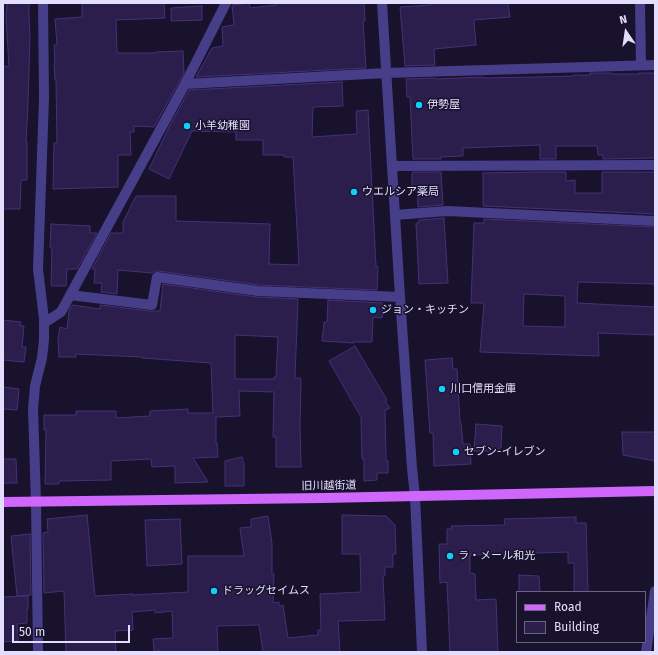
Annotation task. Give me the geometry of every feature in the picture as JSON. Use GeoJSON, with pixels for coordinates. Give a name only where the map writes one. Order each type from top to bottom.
{"type":"FeatureCollection","features":[{"type":"Feature","properties":{"kind":"main road","name":"旧川越街道"},"geometry":{"type":"LineString","coordinates":[[3,502],[655,491]]}},
{"type":"Feature","properties":{"kind":"street"},"geometry":{"type":"LineString","coordinates":[[38,652],[33,409],[35,386],[44,340],[44,323],[38,269],[44,98],[43,3]]}},
{"type":"Feature","properties":{"kind":"street"},"geometry":{"type":"LineString","coordinates":[[44,323],[61,312],[185,84],[226,3]]}},
{"type":"Feature","properties":{"kind":"street"},"geometry":{"type":"LineString","coordinates":[[382,3],[400,297],[415,496],[422,652]]}},
{"type":"Feature","properties":{"kind":"street"},"geometry":{"type":"LineString","coordinates":[[640,3],[641,65]]}},
{"type":"Feature","properties":{"kind":"street"},"geometry":{"type":"LineString","coordinates":[[185,84],[386,73],[655,65]]}},
{"type":"Feature","properties":{"kind":"street"},"geometry":{"type":"LineString","coordinates":[[392,166],[655,164]]}},
{"type":"Feature","properties":{"kind":"street"},"geometry":{"type":"LineString","coordinates":[[395,215],[447,211],[655,221]]}},
{"type":"Feature","properties":{"kind":"street"},"geometry":{"type":"LineString","coordinates":[[70,295],[152,305],[157,277],[258,291],[400,297]]}},
{"type":"Feature","properties":{"kind":"street"},"geometry":{"type":"LineString","coordinates":[[646,652],[655,591]]}},
{"type":"Feature","properties":{"kind":"building"},"geometry":{"type":"Polygon","coordinates":[[[7,3],[29,3],[30,36],[26,142],[27,180],[21,180],[20,209],[3,209],[3,66],[9,67],[6,16],[7,3]]]}},
{"type":"Feature","properties":{"kind":"building"},"geometry":{"type":"Polygon","coordinates":[[[82,3],[164,3],[165,18],[116,20],[117,53],[183,51],[184,73],[154,127],[134,126],[134,132],[130,132],[131,155],[118,155],[118,187],[53,189],[54,143],[57,143],[56,80],[54,63],[54,45],[57,45],[55,19],[82,17],[82,3]]]}},
{"type":"Feature","properties":{"kind":"building"},"geometry":{"type":"Polygon","coordinates":[[[249,3],[250,8],[276,5],[276,3],[364,3],[365,21],[363,21],[366,68],[196,77],[212,48],[223,46],[222,27],[234,25],[232,5],[249,3]]]}},
{"type":"Feature","properties":{"kind":"building"},"geometry":{"type":"Polygon","coordinates":[[[431,3],[508,3],[510,17],[474,20],[476,45],[434,49],[435,65],[405,66],[400,7],[431,5],[431,3]]]}},
{"type":"Feature","properties":{"kind":"building"},"geometry":{"type":"Polygon","coordinates":[[[202,6],[202,20],[171,21],[171,8],[202,6]]]}},
{"type":"Feature","properties":{"kind":"building"},"geometry":{"type":"Polygon","coordinates":[[[590,73],[655,73],[655,158],[603,159],[603,155],[598,155],[597,146],[556,146],[556,159],[540,159],[540,145],[463,148],[463,156],[441,157],[441,159],[413,159],[410,97],[407,97],[406,79],[573,76],[590,75],[590,73]]]}},
{"type":"Feature","properties":{"kind":"building"},"geometry":{"type":"Polygon","coordinates":[[[342,82],[343,106],[313,107],[312,137],[357,134],[356,111],[368,110],[376,266],[378,267],[377,290],[259,285],[158,271],[152,273],[118,270],[117,294],[101,292],[102,283],[94,283],[95,269],[92,269],[111,233],[123,233],[123,222],[136,196],[176,196],[176,221],[270,224],[269,264],[299,265],[293,157],[284,157],[284,155],[263,155],[263,140],[236,140],[236,132],[192,131],[169,179],[149,169],[189,90],[342,82]]]}},
{"type":"Feature","properties":{"kind":"building"},"geometry":{"type":"Polygon","coordinates":[[[413,172],[441,172],[443,205],[418,207],[417,188],[412,189],[413,172]]]}},
{"type":"Feature","properties":{"kind":"building"},"geometry":{"type":"Polygon","coordinates":[[[566,172],[566,181],[575,180],[575,193],[602,193],[602,172],[655,172],[655,214],[483,206],[483,173],[566,172]]]}},
{"type":"Feature","properties":{"kind":"building"},"geometry":{"type":"Polygon","coordinates":[[[444,218],[448,283],[419,284],[416,223],[419,223],[419,220],[444,218]]]}},
{"type":"Feature","properties":{"kind":"building"},"geometry":{"type":"Polygon","coordinates":[[[484,219],[655,227],[655,284],[578,282],[577,303],[655,307],[655,335],[598,333],[599,356],[480,352],[484,303],[471,303],[474,223],[484,223],[484,219]],[[524,294],[523,326],[565,327],[565,296],[524,294]]]}},
{"type":"Feature","properties":{"kind":"building"},"geometry":{"type":"Polygon","coordinates":[[[51,224],[90,226],[90,233],[97,233],[77,269],[67,269],[66,286],[51,286],[51,224]]]}},
{"type":"Feature","properties":{"kind":"building"},"geometry":{"type":"Polygon","coordinates":[[[163,284],[257,297],[298,299],[295,378],[301,378],[301,467],[276,467],[276,437],[273,437],[274,392],[239,391],[240,416],[216,417],[216,443],[218,457],[193,458],[208,482],[175,483],[175,466],[152,467],[151,459],[111,461],[111,480],[59,481],[59,484],[45,484],[46,430],[44,430],[44,415],[76,415],[76,411],[116,411],[116,418],[150,416],[150,411],[188,409],[188,413],[213,413],[211,363],[142,357],[76,354],[76,357],[59,357],[58,339],[60,327],[67,329],[69,311],[72,305],[100,309],[100,305],[160,311],[163,284]],[[235,335],[235,379],[274,379],[274,377],[276,377],[278,337],[235,335]]]}},
{"type":"Feature","properties":{"kind":"building"},"geometry":{"type":"Polygon","coordinates":[[[328,300],[383,303],[382,318],[373,317],[372,342],[353,342],[354,343],[322,341],[324,322],[327,322],[328,300]]]}},
{"type":"Feature","properties":{"kind":"building"},"geometry":{"type":"Polygon","coordinates":[[[3,320],[21,322],[20,326],[24,326],[22,347],[26,347],[24,362],[3,360],[3,320]]]}},
{"type":"Feature","properties":{"kind":"building"},"geometry":{"type":"Polygon","coordinates":[[[355,346],[387,400],[385,401],[390,408],[385,410],[386,461],[388,461],[388,473],[377,473],[377,480],[364,481],[361,417],[329,361],[355,346]]]}},
{"type":"Feature","properties":{"kind":"building"},"geometry":{"type":"Polygon","coordinates":[[[452,358],[453,369],[457,369],[460,423],[463,444],[470,444],[471,464],[434,466],[433,433],[430,433],[425,360],[452,358]]]}},
{"type":"Feature","properties":{"kind":"building"},"geometry":{"type":"Polygon","coordinates":[[[3,387],[19,389],[17,410],[3,409],[3,387]]]}},
{"type":"Feature","properties":{"kind":"building"},"geometry":{"type":"Polygon","coordinates":[[[476,424],[502,426],[501,448],[499,448],[499,451],[474,451],[476,424]]]}},
{"type":"Feature","properties":{"kind":"building"},"geometry":{"type":"Polygon","coordinates":[[[622,432],[655,432],[655,461],[623,455],[622,432]]]}},
{"type":"Feature","properties":{"kind":"building"},"geometry":{"type":"Polygon","coordinates":[[[242,457],[244,464],[244,486],[225,486],[225,461],[242,457]]]}},
{"type":"Feature","properties":{"kind":"building"},"geometry":{"type":"Polygon","coordinates":[[[3,459],[16,459],[17,483],[3,483],[3,459]]]}},
{"type":"Feature","properties":{"kind":"building"},"geometry":{"type":"Polygon","coordinates":[[[87,515],[95,596],[188,592],[188,556],[244,556],[240,528],[251,527],[251,519],[268,516],[272,544],[272,574],[274,574],[273,603],[279,602],[279,606],[283,605],[288,638],[318,635],[318,630],[321,630],[320,594],[361,592],[360,554],[342,554],[342,515],[386,516],[395,525],[396,554],[393,554],[393,567],[385,567],[385,575],[383,576],[385,620],[338,621],[340,652],[263,652],[259,625],[217,626],[218,652],[160,652],[154,651],[153,639],[173,638],[172,611],[155,613],[155,610],[132,612],[133,630],[115,631],[116,652],[66,652],[64,591],[44,593],[43,533],[48,532],[47,519],[87,515]]]}},
{"type":"Feature","properties":{"kind":"building"},"geometry":{"type":"Polygon","coordinates":[[[576,517],[576,523],[586,523],[588,591],[574,591],[574,563],[568,563],[568,552],[470,555],[470,573],[475,574],[476,600],[496,599],[498,652],[450,652],[447,582],[440,583],[439,544],[447,544],[447,529],[452,529],[451,526],[505,525],[504,519],[576,517]]]}},
{"type":"Feature","properties":{"kind":"building"},"geometry":{"type":"Polygon","coordinates":[[[180,519],[182,564],[147,566],[145,520],[180,519]]]}},
{"type":"Feature","properties":{"kind":"building"},"geometry":{"type":"Polygon","coordinates":[[[30,534],[31,595],[17,596],[11,536],[30,534]]]}},
{"type":"Feature","properties":{"kind":"building"},"geometry":{"type":"Polygon","coordinates":[[[519,575],[539,576],[540,591],[519,591],[519,575]]]}},
{"type":"Feature","properties":{"kind":"building"},"geometry":{"type":"Polygon","coordinates":[[[28,596],[27,623],[17,624],[18,641],[3,642],[3,597],[28,596]]]}},
{"type":"Feature","properties":{"kind":"place","name":"伊勢屋"},"geometry":{"type":"Point","coordinates":[419,105]}},
{"type":"Feature","properties":{"kind":"place","name":"小羊幼稚園"},"geometry":{"type":"Point","coordinates":[187,126]}},
{"type":"Feature","properties":{"kind":"place","name":"ウエルシア薬局"},"geometry":{"type":"Point","coordinates":[354,192]}},
{"type":"Feature","properties":{"kind":"place","name":"ジョン・キッチン"},"geometry":{"type":"Point","coordinates":[373,310]}},
{"type":"Feature","properties":{"kind":"place","name":"川口信用金庫"},"geometry":{"type":"Point","coordinates":[442,389]}},
{"type":"Feature","properties":{"kind":"place","name":"セブン-イレブン"},"geometry":{"type":"Point","coordinates":[456,452]}},
{"type":"Feature","properties":{"kind":"place","name":"ラ・メール和光"},"geometry":{"type":"Point","coordinates":[450,556]}},
{"type":"Feature","properties":{"kind":"place","name":"ドラッグセイムス"},"geometry":{"type":"Point","coordinates":[214,591]}}]}
